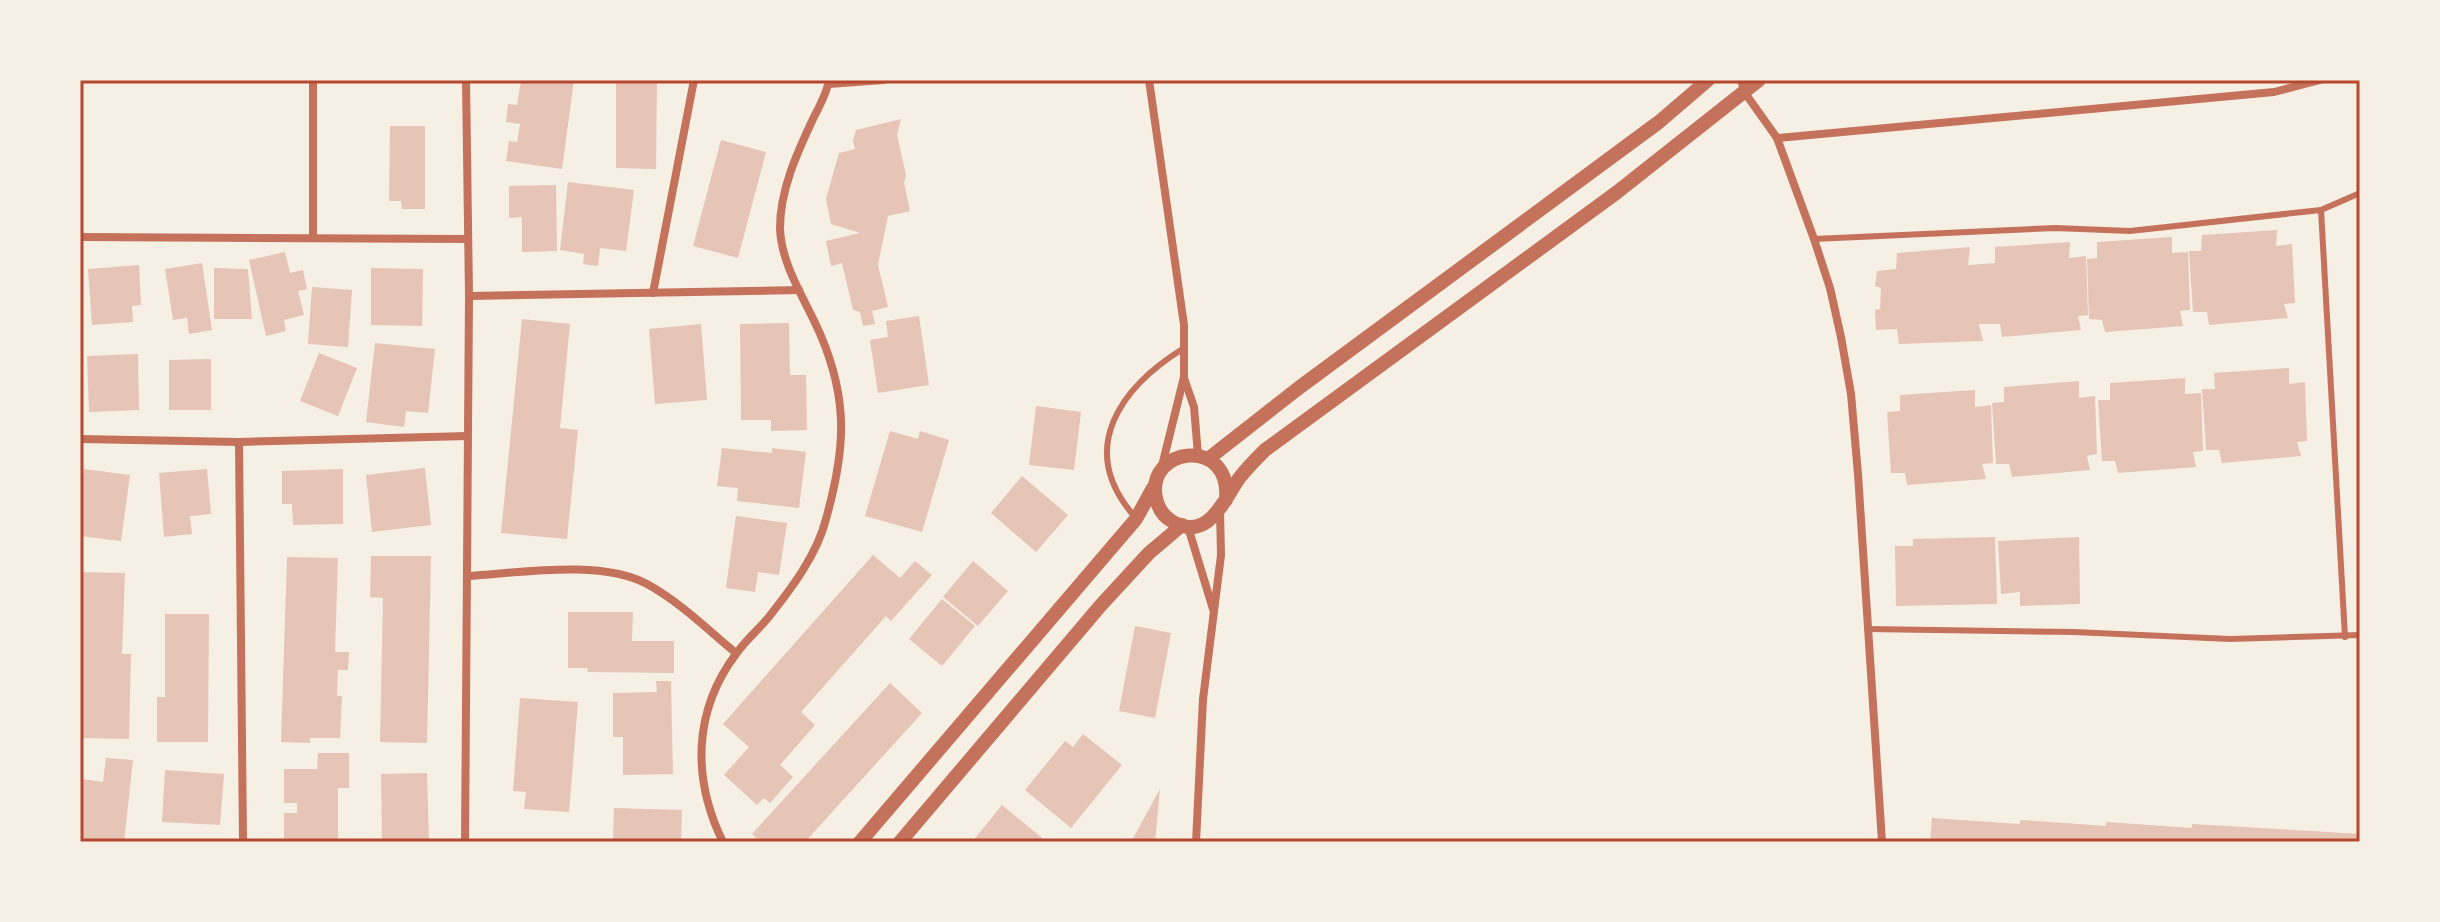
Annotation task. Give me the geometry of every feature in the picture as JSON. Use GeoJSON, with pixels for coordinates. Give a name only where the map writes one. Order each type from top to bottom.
{"type":"FeatureCollection","features":[{"type":"Feature","properties":{"kind":"street"},"geometry":{"type":"LineString","coordinates":[[313,80],[313,237]]}},
{"type":"Feature","properties":{"kind":"street"},"geometry":{"type":"LineString","coordinates":[[465,842],[469,296],[466,80]]}},
{"type":"Feature","properties":{"kind":"street"},"geometry":{"type":"LineString","coordinates":[[653,293],[694,80]]}},
{"type":"Feature","properties":{"kind":"street"},"geometry":{"type":"LineString","coordinates":[[723,842],[703,786],[701,735],[707,705],[736,653],[768,618],[804,567],[825,522],[835,482],[842,431],[839,386],[821,336],[787,260],[780,232],[782,204],[795,159],[829,82],[883,80]]}},
{"type":"Feature","properties":{"kind":"street"},"geometry":{"type":"LineString","coordinates":[[1149,80],[1184,325],[1184,377],[1155,490],[1161,510],[1167,517],[1185,526],[1212,520],[1248,466],[1265,450],[1616,193],[1743,86],[1759,80]]}},
{"type":"Feature","properties":{"kind":"street"},"geometry":{"type":"LineString","coordinates":[[860,842],[1136,519],[1159,475],[1178,457],[1203,457],[1659,122],[1708,80]]}},
{"type":"Feature","properties":{"kind":"street"},"geometry":{"type":"LineString","coordinates":[[1777,138],[2274,92],[2320,80]]}},
{"type":"Feature","properties":{"kind":"street"},"geometry":{"type":"LineString","coordinates":[[1743,86],[1777,138],[1814,239],[1830,288],[1851,394],[1882,842]]}},
{"type":"Feature","properties":{"kind":"street"},"geometry":{"type":"LineString","coordinates":[[80,237],[468,239]]}},
{"type":"Feature","properties":{"kind":"street"},"geometry":{"type":"LineString","coordinates":[[469,296],[799,290]]}},
{"type":"Feature","properties":{"kind":"street"},"geometry":{"type":"LineString","coordinates":[[1184,377],[1194,407],[1203,457],[1224,476],[1227,488],[1203,699],[1196,842]]}},
{"type":"Feature","properties":{"kind":"street"},"geometry":{"type":"LineString","coordinates":[[80,439],[239,442],[468,436]]}},
{"type":"Feature","properties":{"kind":"street"},"geometry":{"type":"LineString","coordinates":[[239,442],[243,842]]}},
{"type":"Feature","properties":{"kind":"street"},"geometry":{"type":"LineString","coordinates":[[1185,526],[1213,610]]}},
{"type":"Feature","properties":{"kind":"street"},"geometry":{"type":"LineString","coordinates":[[900,842],[1101,605],[1149,553],[1185,526]]}},
{"type":"Feature","properties":{"kind":"street"},"geometry":{"type":"LineString","coordinates":[[468,576],[583,570],[621,575],[646,583],[736,653]]}},
{"type":"Feature","properties":{"kind":"lane"},"geometry":{"type":"LineString","coordinates":[[1814,239],[2055,228],[2130,231],[2321,210],[2360,193]]}},
{"type":"Feature","properties":{"kind":"lane"},"geometry":{"type":"LineString","coordinates":[[2321,210],[2345,637]]}},
{"type":"Feature","properties":{"kind":"lane"},"geometry":{"type":"LineString","coordinates":[[1136,519],[1119,497],[1111,478],[1107,462],[1112,427],[1127,394],[1158,364],[1184,348]]}},
{"type":"Feature","properties":{"kind":"lane"},"geometry":{"type":"LineString","coordinates":[[1867,629],[2074,632],[2230,639],[2360,635]]}},
{"type":"Feature","properties":{"kind":"building"},"geometry":{"type":"Polygon","coordinates":[[[521,80],[574,80],[562,169],[506,161],[509,141],[517,142],[520,124],[506,122],[508,104],[517,105],[521,80]]]}},
{"type":"Feature","properties":{"kind":"building"},"geometry":{"type":"Polygon","coordinates":[[[616,80],[657,80],[656,169],[616,168],[616,80]]]}},
{"type":"Feature","properties":{"kind":"building"},"geometry":{"type":"Polygon","coordinates":[[[901,119],[897,135],[910,211],[888,216],[878,265],[888,307],[872,311],[875,324],[863,326],[860,312],[853,310],[842,263],[831,266],[826,241],[860,233],[831,224],[826,199],[839,153],[855,149],[853,141],[856,130],[901,119]]]}},
{"type":"Feature","properties":{"kind":"building"},"geometry":{"type":"Polygon","coordinates":[[[390,126],[425,126],[425,209],[402,209],[401,201],[389,201],[390,126]]]}},
{"type":"Feature","properties":{"kind":"building"},"geometry":{"type":"Polygon","coordinates":[[[721,140],[766,152],[738,258],[693,246],[721,140]]]}},
{"type":"Feature","properties":{"kind":"building"},"geometry":{"type":"Polygon","coordinates":[[[568,182],[634,190],[626,251],[600,248],[598,266],[583,264],[584,254],[560,250],[568,182]]]}},
{"type":"Feature","properties":{"kind":"building"},"geometry":{"type":"Polygon","coordinates":[[[556,185],[557,251],[522,252],[522,217],[509,218],[509,186],[556,185]]]}},
{"type":"Feature","properties":{"kind":"building"},"geometry":{"type":"Polygon","coordinates":[[[2277,230],[2276,246],[2292,244],[2295,303],[2284,304],[2288,318],[2209,325],[2207,312],[2193,312],[2189,251],[2201,251],[2202,235],[2277,230]]]}},
{"type":"Feature","properties":{"kind":"building"},"geometry":{"type":"Polygon","coordinates":[[[2172,237],[2172,253],[2188,252],[2190,310],[2180,311],[2183,326],[2105,332],[2102,320],[2089,319],[2087,259],[2097,258],[2097,242],[2172,237]]]}},
{"type":"Feature","properties":{"kind":"building"},"geometry":{"type":"Polygon","coordinates":[[[2070,242],[2069,258],[2086,256],[2088,315],[2078,316],[2081,330],[2002,337],[2000,324],[1979,324],[1983,341],[1899,344],[1897,329],[1876,330],[1875,310],[1880,309],[1881,288],[1875,286],[1877,271],[1896,269],[1897,253],[1970,247],[1968,265],[1995,263],[1995,247],[2070,242]]]}},
{"type":"Feature","properties":{"kind":"building"},"geometry":{"type":"Polygon","coordinates":[[[285,252],[290,273],[303,270],[307,289],[298,291],[304,315],[284,320],[286,331],[266,336],[249,260],[285,252]]]}},
{"type":"Feature","properties":{"kind":"building"},"geometry":{"type":"Polygon","coordinates":[[[202,263],[212,330],[189,334],[187,318],[173,320],[165,269],[202,263]]]}},
{"type":"Feature","properties":{"kind":"building"},"geometry":{"type":"Polygon","coordinates":[[[139,265],[141,305],[132,306],[133,322],[92,325],[88,269],[139,265]]]}},
{"type":"Feature","properties":{"kind":"building"},"geometry":{"type":"Polygon","coordinates":[[[214,268],[248,269],[252,319],[214,319],[214,268]]]}},
{"type":"Feature","properties":{"kind":"building"},"geometry":{"type":"Polygon","coordinates":[[[371,268],[423,269],[422,326],[371,325],[371,268]]]}},
{"type":"Feature","properties":{"kind":"building"},"geometry":{"type":"Polygon","coordinates":[[[312,287],[352,290],[348,347],[308,344],[312,287]]]}},
{"type":"Feature","properties":{"kind":"building"},"geometry":{"type":"Polygon","coordinates":[[[919,316],[929,385],[878,393],[870,340],[888,337],[886,321],[919,316]]]}},
{"type":"Feature","properties":{"kind":"building"},"geometry":{"type":"Polygon","coordinates":[[[522,319],[570,324],[560,428],[578,430],[567,539],[501,533],[522,319]]]}},
{"type":"Feature","properties":{"kind":"building"},"geometry":{"type":"Polygon","coordinates":[[[789,323],[790,375],[806,375],[807,430],[771,431],[771,420],[741,420],[740,324],[789,323]]]}},
{"type":"Feature","properties":{"kind":"building"},"geometry":{"type":"Polygon","coordinates":[[[701,324],[707,400],[655,404],[649,329],[701,324]]]}},
{"type":"Feature","properties":{"kind":"building"},"geometry":{"type":"Polygon","coordinates":[[[375,343],[435,349],[428,413],[406,411],[404,427],[366,422],[375,343]]]}},
{"type":"Feature","properties":{"kind":"building"},"geometry":{"type":"Polygon","coordinates":[[[319,353],[357,368],[338,416],[300,401],[319,353]]]}},
{"type":"Feature","properties":{"kind":"building"},"geometry":{"type":"Polygon","coordinates":[[[138,354],[139,410],[89,412],[87,356],[138,354]]]}},
{"type":"Feature","properties":{"kind":"building"},"geometry":{"type":"Polygon","coordinates":[[[211,359],[211,410],[169,410],[169,360],[211,359]]]}},
{"type":"Feature","properties":{"kind":"building"},"geometry":{"type":"Polygon","coordinates":[[[2289,368],[2289,384],[2305,382],[2307,441],[2297,442],[2301,456],[2222,463],[2219,450],[2206,450],[2202,389],[2215,389],[2214,373],[2289,368]]]}},
{"type":"Feature","properties":{"kind":"building"},"geometry":{"type":"Polygon","coordinates":[[[2185,378],[2185,394],[2201,393],[2203,451],[2193,452],[2196,467],[2118,473],[2115,461],[2102,461],[2098,400],[2110,400],[2110,383],[2185,378]]]}},
{"type":"Feature","properties":{"kind":"building"},"geometry":{"type":"Polygon","coordinates":[[[2079,381],[2079,398],[2095,396],[2097,454],[2087,456],[2090,470],[2012,477],[2009,464],[1996,464],[1992,403],[2004,402],[2004,387],[2079,381]]]}},
{"type":"Feature","properties":{"kind":"building"},"geometry":{"type":"Polygon","coordinates":[[[1975,390],[1975,407],[1991,405],[1993,463],[1982,464],[1986,479],[1907,485],[1905,473],[1891,473],[1887,412],[1900,411],[1900,395],[1975,390]]]}},
{"type":"Feature","properties":{"kind":"building"},"geometry":{"type":"Polygon","coordinates":[[[1036,406],[1081,412],[1074,470],[1029,465],[1036,406]]]}},
{"type":"Feature","properties":{"kind":"building"},"geometry":{"type":"Polygon","coordinates":[[[890,431],[918,439],[920,431],[949,440],[922,532],[865,516],[890,431]]]}},
{"type":"Feature","properties":{"kind":"building"},"geometry":{"type":"Polygon","coordinates":[[[722,448],[772,453],[772,448],[806,452],[799,508],[737,501],[738,488],[717,486],[722,448]]]}},
{"type":"Feature","properties":{"kind":"building"},"geometry":{"type":"Polygon","coordinates":[[[425,468],[431,525],[372,532],[366,475],[425,468]]]}},
{"type":"Feature","properties":{"kind":"building"},"geometry":{"type":"Polygon","coordinates":[[[84,469],[130,475],[121,541],[80,536],[84,469]]]}},
{"type":"Feature","properties":{"kind":"building"},"geometry":{"type":"Polygon","coordinates":[[[207,469],[211,514],[190,516],[192,534],[164,537],[159,473],[207,469]]]}},
{"type":"Feature","properties":{"kind":"building"},"geometry":{"type":"Polygon","coordinates":[[[343,469],[343,524],[293,525],[292,504],[282,504],[282,471],[343,469]]]}},
{"type":"Feature","properties":{"kind":"building"},"geometry":{"type":"Polygon","coordinates":[[[1022,476],[1068,515],[1036,552],[991,513],[1022,476]]]}},
{"type":"Feature","properties":{"kind":"building"},"geometry":{"type":"Polygon","coordinates":[[[736,516],[787,523],[779,575],[758,572],[755,592],[726,588],[736,516]]]}},
{"type":"Feature","properties":{"kind":"building"},"geometry":{"type":"Polygon","coordinates":[[[1995,537],[1997,604],[1896,606],[1895,546],[1913,546],[1913,539],[1995,537]]]}},
{"type":"Feature","properties":{"kind":"building"},"geometry":{"type":"Polygon","coordinates":[[[2079,537],[2080,604],[2020,606],[2020,592],[2001,594],[1998,541],[2079,537]]]}},
{"type":"Feature","properties":{"kind":"building"},"geometry":{"type":"Polygon","coordinates":[[[873,555],[900,578],[915,561],[932,575],[891,621],[886,616],[801,712],[815,725],[780,765],[793,777],[770,803],[764,798],[757,805],[724,775],[749,747],[723,724],[873,555]]]}},
{"type":"Feature","properties":{"kind":"building"},"geometry":{"type":"Polygon","coordinates":[[[371,556],[431,556],[427,743],[380,742],[383,598],[370,597],[371,556]]]}},
{"type":"Feature","properties":{"kind":"building"},"geometry":{"type":"Polygon","coordinates":[[[287,557],[338,558],[335,652],[349,652],[348,670],[338,670],[337,696],[342,696],[340,738],[310,738],[310,743],[281,742],[287,557]]]}},
{"type":"Feature","properties":{"kind":"building"},"geometry":{"type":"Polygon","coordinates":[[[973,561],[1008,591],[978,626],[943,597],[973,561]]]}},
{"type":"Feature","properties":{"kind":"building"},"geometry":{"type":"Polygon","coordinates":[[[80,572],[125,573],[122,654],[131,654],[129,739],[80,738],[80,572]]]}},
{"type":"Feature","properties":{"kind":"building"},"geometry":{"type":"Polygon","coordinates":[[[942,599],[975,626],[942,666],[909,639],[942,599]]]}},
{"type":"Feature","properties":{"kind":"building"},"geometry":{"type":"Polygon","coordinates":[[[568,612],[633,612],[632,641],[674,641],[674,673],[587,672],[588,668],[568,668],[568,612]]]}},
{"type":"Feature","properties":{"kind":"building"},"geometry":{"type":"Polygon","coordinates":[[[165,614],[209,614],[208,742],[157,742],[157,697],[165,697],[165,614]]]}},
{"type":"Feature","properties":{"kind":"building"},"geometry":{"type":"Polygon","coordinates":[[[1135,626],[1171,633],[1155,718],[1119,711],[1135,626]]]}},
{"type":"Feature","properties":{"kind":"building"},"geometry":{"type":"Polygon","coordinates":[[[656,681],[671,681],[673,774],[623,775],[623,737],[613,737],[613,693],[657,692],[656,681]]]}},
{"type":"Feature","properties":{"kind":"building"},"geometry":{"type":"Polygon","coordinates":[[[890,683],[922,713],[805,842],[760,842],[752,834],[890,683]]]}},
{"type":"Feature","properties":{"kind":"building"},"geometry":{"type":"Polygon","coordinates":[[[520,698],[578,702],[569,812],[524,809],[526,792],[513,791],[520,698]]]}},
{"type":"Feature","properties":{"kind":"building"},"geometry":{"type":"Polygon","coordinates":[[[1083,734],[1122,765],[1071,828],[1025,790],[1065,741],[1073,747],[1083,734]]]}},
{"type":"Feature","properties":{"kind":"building"},"geometry":{"type":"Polygon","coordinates":[[[318,753],[349,753],[349,788],[338,788],[338,842],[284,842],[284,813],[297,813],[297,803],[284,803],[284,769],[317,769],[318,753]]]}},
{"type":"Feature","properties":{"kind":"building"},"geometry":{"type":"Polygon","coordinates":[[[106,758],[133,760],[124,842],[80,842],[82,779],[103,782],[106,758]]]}},
{"type":"Feature","properties":{"kind":"building"},"geometry":{"type":"Polygon","coordinates":[[[165,770],[224,774],[220,825],[162,822],[165,770]]]}},
{"type":"Feature","properties":{"kind":"building"},"geometry":{"type":"Polygon","coordinates":[[[427,773],[429,842],[382,842],[381,774],[427,773]]]}},
{"type":"Feature","properties":{"kind":"building"},"geometry":{"type":"Polygon","coordinates":[[[1160,789],[1155,842],[1131,842],[1160,789]]]}},
{"type":"Feature","properties":{"kind":"building"},"geometry":{"type":"Polygon","coordinates":[[[1002,805],[1047,842],[972,842],[1002,805]]]}},
{"type":"Feature","properties":{"kind":"building"},"geometry":{"type":"Polygon","coordinates":[[[614,808],[682,810],[681,842],[613,842],[614,808]]]}},
{"type":"Feature","properties":{"kind":"building"},"geometry":{"type":"Polygon","coordinates":[[[1932,818],[2106,826],[2106,822],[2192,828],[2192,824],[2360,834],[2360,842],[1930,842],[1932,818]]]}}]}
